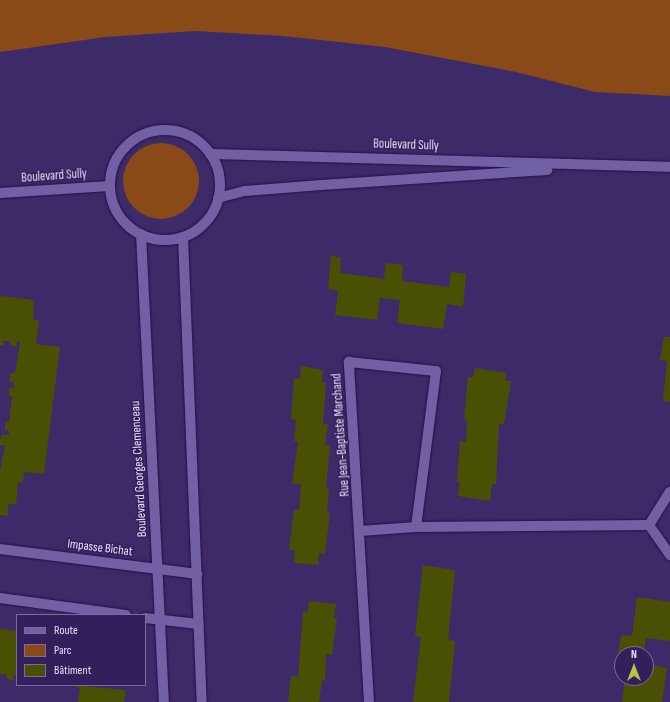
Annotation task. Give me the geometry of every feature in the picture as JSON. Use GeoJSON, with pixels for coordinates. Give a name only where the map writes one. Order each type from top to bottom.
{"type":"FeatureCollection","features":[{"type":"Feature","properties":{"kind":"main road"},"geometry":{"type":"LineString","coordinates":[[165,130],[182,133],[198,141],[210,154],[218,169],[220,186],[218,198],[210,217],[198,229],[183,237],[167,240],[141,234],[121,218],[113,203],[110,186],[112,169],[120,153],[132,141],[148,133],[165,130]]}},
{"type":"Feature","properties":{"kind":"main road","name":"Boulevard Sully"},"geometry":{"type":"LineString","coordinates":[[210,154],[303,154],[602,166],[670,167]]}},
{"type":"Feature","properties":{"kind":"main road","name":"Boulevard Sully"},"geometry":{"type":"LineString","coordinates":[[218,198],[246,191],[321,184],[602,166]]}},
{"type":"Feature","properties":{"kind":"main road","name":"Boulevard Sully"},"geometry":{"type":"LineString","coordinates":[[0,193],[110,186]]}},
{"type":"Feature","properties":{"kind":"main road","name":"Boulevard Georges Clemenceau"},"geometry":{"type":"LineString","coordinates":[[141,234],[164,702]]}},
{"type":"Feature","properties":{"kind":"main road"},"geometry":{"type":"LineString","coordinates":[[183,237],[202,702]]}},
{"type":"Feature","properties":{"kind":"main road","name":"Rue Jean-Baptiste Marchand"},"geometry":{"type":"LineString","coordinates":[[369,702],[349,362],[436,371],[416,527]]}},
{"type":"Feature","properties":{"kind":"main road"},"geometry":{"type":"LineString","coordinates":[[649,525],[670,492]]}},
{"type":"Feature","properties":{"kind":"main road"},"geometry":{"type":"LineString","coordinates":[[360,532],[416,527],[649,525]]}},
{"type":"Feature","properties":{"kind":"main road"},"geometry":{"type":"LineString","coordinates":[[649,525],[670,555]]}},
{"type":"Feature","properties":{"kind":"main road","name":"Impasse Bichat"},"geometry":{"type":"LineString","coordinates":[[0,548],[197,574]]}},
{"type":"Feature","properties":{"kind":"main road"},"geometry":{"type":"LineString","coordinates":[[0,598],[119,614]]}},
{"type":"Feature","properties":{"kind":"main road"},"geometry":{"type":"LineString","coordinates":[[146,618],[199,624]]}},
{"type":"Feature","properties":{"kind":"green space"},"geometry":{"type":"Polygon","coordinates":[[[0,0],[670,0],[670,96],[595,92],[516,72],[385,47],[283,36],[195,31],[105,37],[0,52],[0,0]]]}},
{"type":"Feature","properties":{"kind":"green space"},"geometry":{"type":"Polygon","coordinates":[[[161,143],[176,146],[188,154],[196,166],[199,181],[196,196],[188,208],[176,216],[161,219],[146,216],[134,208],[126,196],[123,181],[126,166],[134,154],[146,146],[161,143]]]}},
{"type":"Feature","properties":{"kind":"building"},"geometry":{"type":"Polygon","coordinates":[[[331,255],[341,258],[340,273],[384,279],[386,263],[403,265],[402,281],[449,287],[451,272],[466,274],[463,307],[447,304],[443,329],[397,323],[400,300],[380,298],[377,320],[335,315],[338,291],[328,289],[331,255]]]}},
{"type":"Feature","properties":{"kind":"building"},"geometry":{"type":"Polygon","coordinates":[[[0,296],[34,300],[33,319],[39,321],[36,344],[60,347],[44,474],[24,472],[23,483],[18,482],[16,504],[8,504],[8,516],[0,515],[0,471],[5,445],[0,445],[0,442],[1,435],[9,435],[8,430],[5,430],[5,422],[9,422],[12,396],[9,396],[9,388],[14,388],[13,382],[9,381],[11,373],[15,373],[20,342],[17,341],[16,347],[10,345],[9,341],[3,341],[4,345],[0,345],[0,296]]]}},
{"type":"Feature","properties":{"kind":"building"},"geometry":{"type":"Polygon","coordinates":[[[664,337],[670,337],[670,402],[663,401],[667,361],[660,360],[664,337]]]}},
{"type":"Feature","properties":{"kind":"building"},"geometry":{"type":"Polygon","coordinates":[[[301,366],[323,370],[322,382],[326,383],[323,424],[328,424],[325,445],[330,446],[326,488],[329,488],[327,513],[330,513],[325,554],[319,553],[318,565],[294,563],[295,550],[289,550],[294,509],[299,510],[301,485],[292,483],[298,442],[294,441],[296,420],[291,419],[294,378],[300,379],[301,366]]]}},
{"type":"Feature","properties":{"kind":"building"},"geometry":{"type":"Polygon","coordinates":[[[475,368],[507,373],[505,381],[511,381],[504,424],[499,424],[496,484],[492,484],[490,501],[458,496],[460,483],[457,482],[460,441],[466,442],[467,420],[464,419],[468,377],[473,377],[475,368]]]}},
{"type":"Feature","properties":{"kind":"building"},"geometry":{"type":"Polygon","coordinates":[[[423,565],[455,570],[448,640],[455,641],[449,702],[413,702],[421,637],[415,636],[423,565]]]}},
{"type":"Feature","properties":{"kind":"building"},"geometry":{"type":"Polygon","coordinates":[[[637,597],[670,602],[670,641],[646,638],[644,646],[619,646],[621,635],[632,636],[637,597]]]}},
{"type":"Feature","properties":{"kind":"building"},"geometry":{"type":"Polygon","coordinates":[[[309,601],[336,604],[334,618],[337,618],[332,655],[326,654],[325,681],[322,680],[319,702],[288,702],[291,676],[298,677],[303,612],[307,613],[309,601]]]}},
{"type":"Feature","properties":{"kind":"building"},"geometry":{"type":"Polygon","coordinates":[[[0,629],[16,631],[16,676],[14,675],[13,680],[7,679],[6,674],[0,674],[0,629]]]}},
{"type":"Feature","properties":{"kind":"building"},"geometry":{"type":"Polygon","coordinates":[[[654,666],[667,668],[662,702],[622,702],[624,686],[654,686],[654,666]]]}},
{"type":"Feature","properties":{"kind":"building"},"geometry":{"type":"Polygon","coordinates":[[[75,686],[126,690],[124,702],[78,702],[80,688],[75,686]]]}}]}
